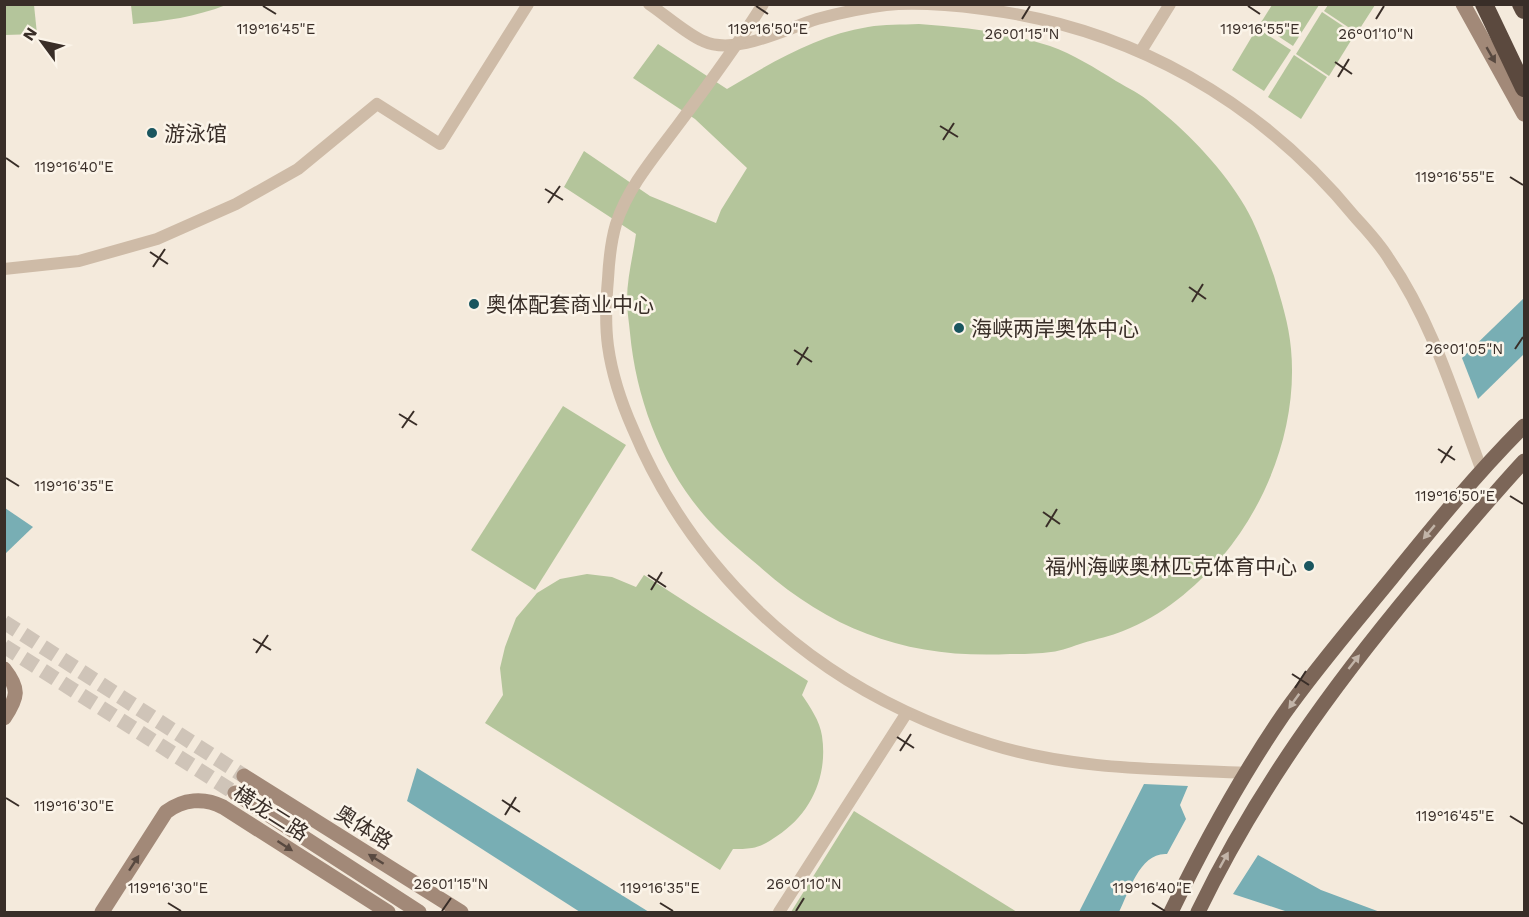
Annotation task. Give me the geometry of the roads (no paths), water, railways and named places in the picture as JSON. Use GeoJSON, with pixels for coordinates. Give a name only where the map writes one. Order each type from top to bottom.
{"type":"FeatureCollection","features":[{"type":"Feature","properties":{"kind":"highway"},"geometry":{"type":"LineString","coordinates":[[1484,4],[1524,88]]}},
{"type":"Feature","properties":{"kind":"highway"},"geometry":{"type":"LineString","coordinates":[[1494,4],[1524,60]]}},
{"type":"Feature","properties":{"kind":"highway"},"geometry":{"type":"LineString","coordinates":[[1521,4],[1524,10]]}},
{"type":"Feature","properties":{"kind":"main road"},"geometry":{"type":"LineString","coordinates":[[1462,4],[1524,114]]}},
{"type":"Feature","properties":{"kind":"main road"},"geometry":{"type":"LineString","coordinates":[[1171,912],[1200,854],[1246,773],[1284,715],[1319,667],[1403,564],[1482,471],[1524,426]]}},
{"type":"Feature","properties":{"kind":"main road"},"geometry":{"type":"LineString","coordinates":[[1198,912],[1246,822],[1290,750],[1415,587],[1524,461]]}},
{"type":"Feature","properties":{"kind":"main road"},"geometry":{"type":"LineString","coordinates":[[4,669],[13,681],[16,693],[4,718]]}},
{"type":"Feature","properties":{"kind":"main road","name":"奥体路"},"geometry":{"type":"LineString","coordinates":[[244,776],[461,912]]}},
{"type":"Feature","properties":{"kind":"main road","name":"奥体路"},"geometry":{"type":"LineString","coordinates":[[235,793],[419,912]]}},
{"type":"Feature","properties":{"kind":"main road","name":"横龙二路"},"geometry":{"type":"LineString","coordinates":[[102,912],[166,812],[181,803],[198,800],[215,802],[388,912]]}},
{"type":"Feature","properties":{"kind":"street"},"geometry":{"type":"LineString","coordinates":[[4,269],[79,261],[167,235],[236,204],[298,169],[377,104],[440,144],[528,4]]}},
{"type":"Feature","properties":{"kind":"street"},"geometry":{"type":"LineString","coordinates":[[649,4],[704,42],[737,46],[835,14],[889,5],[962,7],[1014,13],[1080,30],[1142,51],[1199,81],[1283,142],[1325,182],[1381,248],[1420,311],[1482,471]]}},
{"type":"Feature","properties":{"kind":"street"},"geometry":{"type":"LineString","coordinates":[[764,4],[737,46],[632,190],[619,217],[609,260],[606,303],[607,337],[613,370],[626,412],[649,466],[684,525],[720,570],[765,618],[809,654],[871,695],[906,714],[989,744],[1036,756],[1099,766],[1246,773]]}},
{"type":"Feature","properties":{"kind":"street"},"geometry":{"type":"LineString","coordinates":[[1142,51],[1170,4]]}},
{"type":"Feature","properties":{"kind":"street"},"geometry":{"type":"LineString","coordinates":[[779,912],[906,714]]}},
{"type":"Feature","properties":{"kind":"water"},"geometry":{"type":"Polygon","coordinates":[[[1524,298],[1524,354],[1478,399],[1462,358],[1524,298]]]}},
{"type":"Feature","properties":{"kind":"water"},"geometry":{"type":"Polygon","coordinates":[[[5,508],[33,527],[5,554],[5,508]]]}},
{"type":"Feature","properties":{"kind":"water"},"geometry":{"type":"Polygon","coordinates":[[[417,768],[649,912],[580,912],[407,801],[417,768]]]}},
{"type":"Feature","properties":{"kind":"water"},"geometry":{"type":"Polygon","coordinates":[[[1144,784],[1188,786],[1180,805],[1186,819],[1167,854],[1150,859],[1143,866],[1131,884],[1119,912],[1079,912],[1144,784]]]}},
{"type":"Feature","properties":{"kind":"water"},"geometry":{"type":"Polygon","coordinates":[[[1258,855],[1321,890],[1380,912],[1288,912],[1233,894],[1258,855]]]}},
{"type":"Feature","properties":{"kind":"tunnel"},"geometry":{"type":"LineString","coordinates":[[4,622],[244,776]]}},
{"type":"Feature","properties":{"kind":"tunnel"},"geometry":{"type":"LineString","coordinates":[[4,646],[235,793]]}},
{"type":"Feature","properties":{"kind":"place","name":"游泳馆"},"geometry":{"type":"Point","coordinates":[152,133]}},
{"type":"Feature","properties":{"kind":"place","name":"奥体配套商业中心"},"geometry":{"type":"Point","coordinates":[474,304]}},
{"type":"Feature","properties":{"kind":"place","name":"海峡两岸奥体中心"},"geometry":{"type":"Point","coordinates":[959,328]}},
{"type":"Feature","properties":{"kind":"place","name":"福州海峡奥林匹克体育中心"},"geometry":{"type":"Point","coordinates":[1309,566]}}]}
